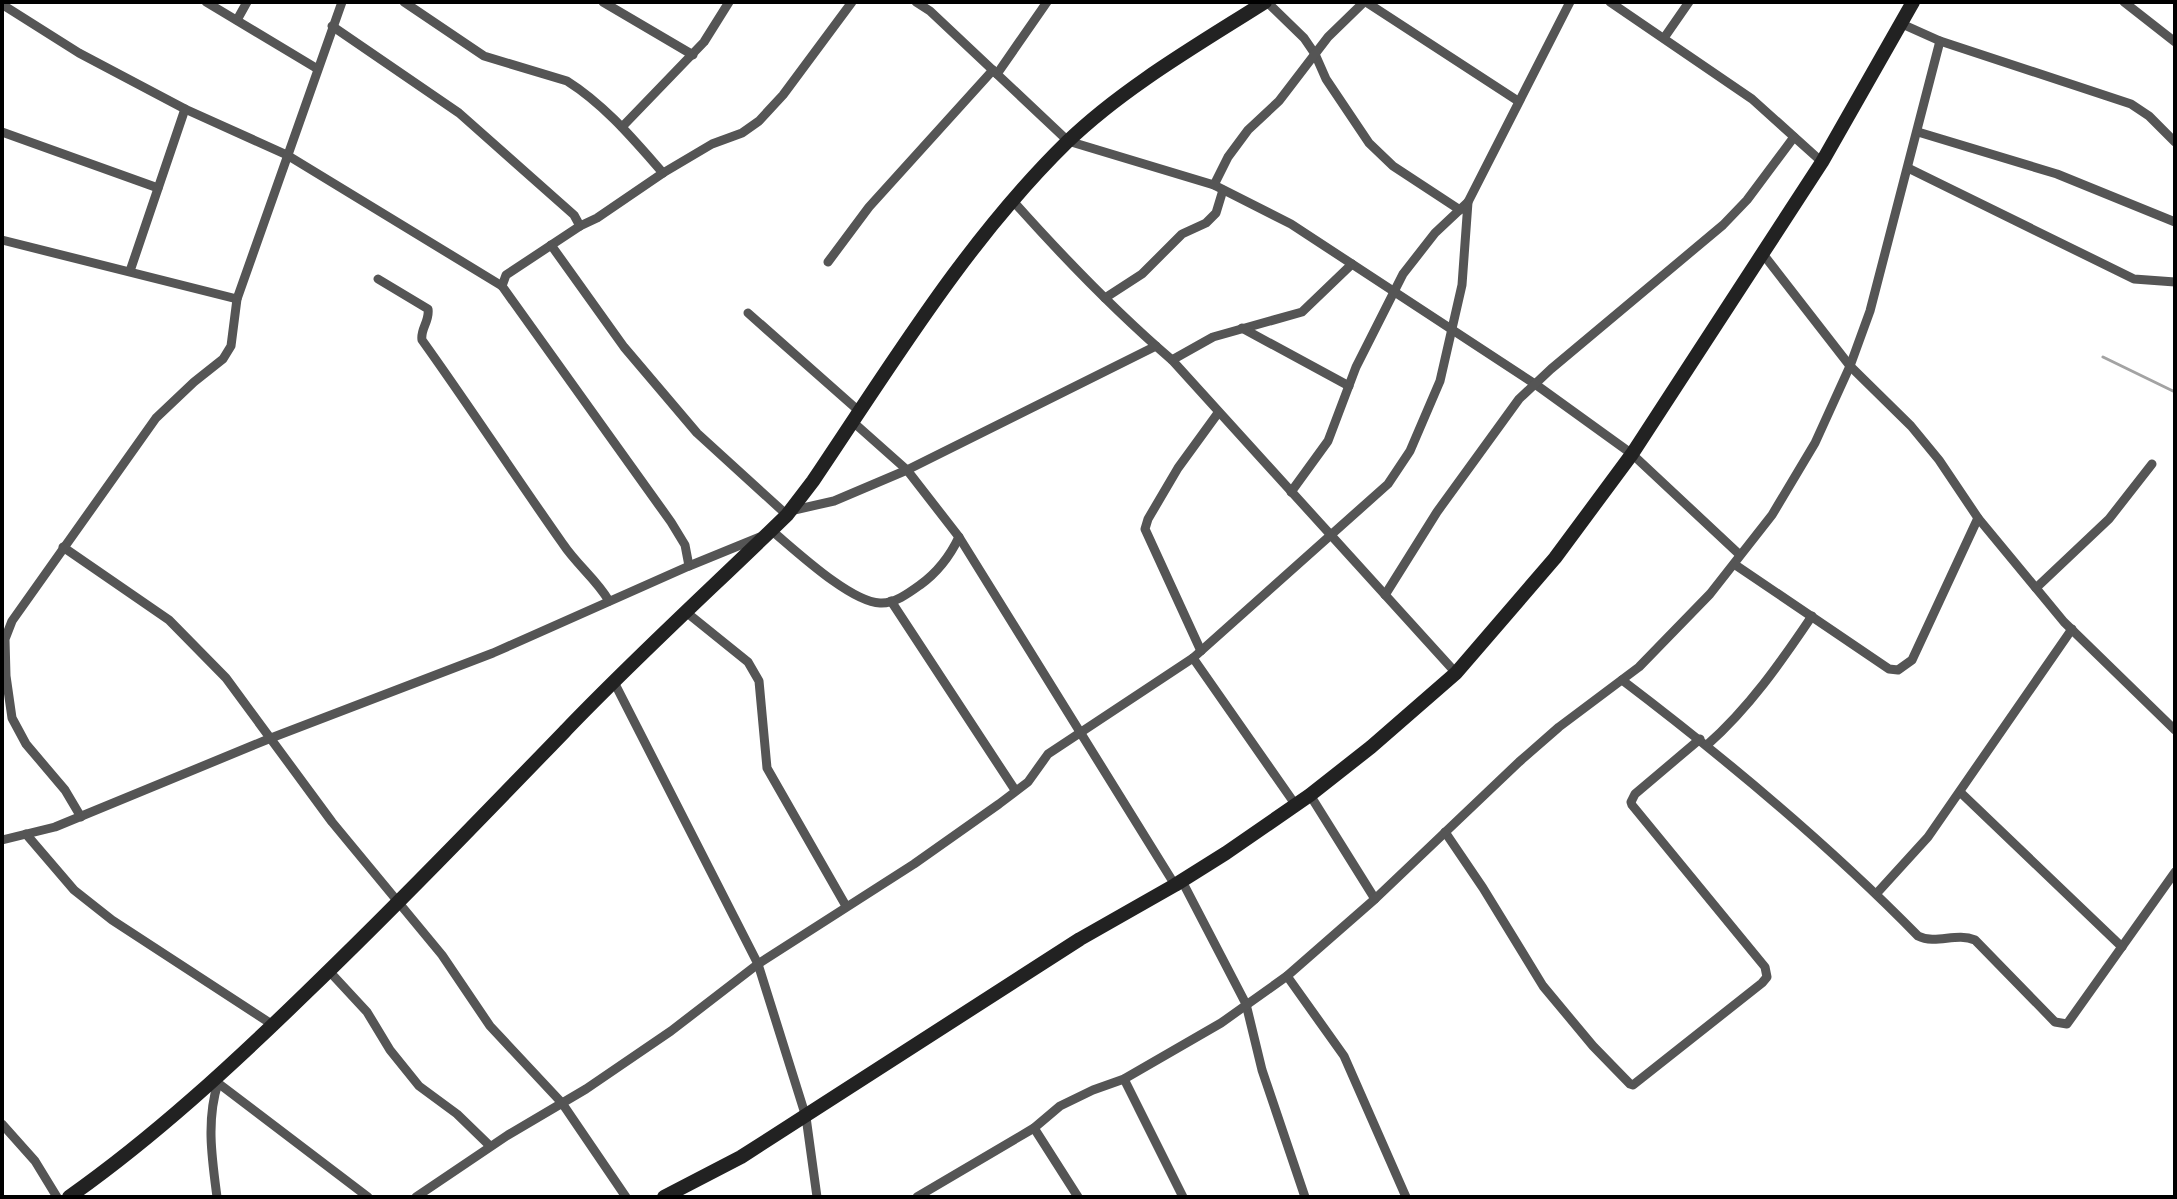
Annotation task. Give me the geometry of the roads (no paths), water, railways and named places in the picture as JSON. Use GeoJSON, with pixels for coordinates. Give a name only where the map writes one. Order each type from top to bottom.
{"type":"FeatureCollection","features":[{"type":"Feature","properties":{"kind":"street"},"geometry":{"type":"LineString","coordinates":[[206,2],[316,68]]}},
{"type":"Feature","properties":{"kind":"street"},"geometry":{"type":"LineString","coordinates":[[237,20],[247,2]]}},
{"type":"Feature","properties":{"kind":"street"},"geometry":{"type":"LineString","coordinates":[[81,817],[65,790],[7,721],[4,637],[63,547],[156,418],[223,359],[231,346],[237,299],[316,68],[342,2]]}},
{"type":"Feature","properties":{"kind":"street"},"geometry":{"type":"LineString","coordinates":[[404,2],[484,56],[567,81],[622,127],[663,173]]}},
{"type":"Feature","properties":{"kind":"street"},"geometry":{"type":"LineString","coordinates":[[603,2],[693,55]]}},
{"type":"Feature","properties":{"kind":"street"},"geometry":{"type":"LineString","coordinates":[[622,127],[693,55],[729,2]]}},
{"type":"Feature","properties":{"kind":"street"},"geometry":{"type":"LineString","coordinates":[[502,286],[506,275],[580,226],[712,144],[742,133],[759,121],[802,71],[852,2]]}},
{"type":"Feature","properties":{"kind":"street"},"geometry":{"type":"LineString","coordinates":[[916,2],[932,6],[995,72],[1068,141],[1218,188],[1291,224],[1535,384],[1632,454],[1737,559],[1889,669],[1898,670],[1912,660],[1978,518]]}},
{"type":"Feature","properties":{"kind":"street"},"geometry":{"type":"LineString","coordinates":[[828,262],[869,207],[995,72],[1047,2]]}},
{"type":"Feature","properties":{"kind":"street"},"geometry":{"type":"LineString","coordinates":[[69,1197],[216,1081],[400,902],[614,682],[788,513],[962,261],[1068,141],[1169,63],[1266,2],[1304,38],[1326,79],[1369,143],[1393,166],[1460,210]]}},
{"type":"Feature","properties":{"kind":"street"},"geometry":{"type":"LineString","coordinates":[[1105,298],[1142,274],[1182,234],[1206,223],[1216,213],[1218,188],[1228,157],[1241,139],[1279,101],[1315,54],[1365,2],[1518,101]]}},
{"type":"Feature","properties":{"kind":"street"},"geometry":{"type":"LineString","coordinates":[[1291,492],[1328,441],[1349,386],[1403,274],[1435,233],[1468,202],[1570,2]]}},
{"type":"Feature","properties":{"kind":"street"},"geometry":{"type":"LineString","coordinates":[[1610,2],[1752,99],[1822,162]]}},
{"type":"Feature","properties":{"kind":"street"},"geometry":{"type":"LineString","coordinates":[[1664,38],[1689,2]]}},
{"type":"Feature","properties":{"kind":"street"},"geometry":{"type":"LineString","coordinates":[[664,1197],[741,1157],[1080,939],[1179,883],[1310,795],[1456,673],[1555,558],[1632,454],[1822,162],[1913,2]]}},
{"type":"Feature","properties":{"kind":"street"},"geometry":{"type":"LineString","coordinates":[[2124,2],[2175,42]]}},
{"type":"Feature","properties":{"kind":"street"},"geometry":{"type":"LineString","coordinates":[[3,4],[79,53],[185,109],[287,155],[502,286],[671,522],[685,545],[689,566]]}},
{"type":"Feature","properties":{"kind":"street"},"geometry":{"type":"LineString","coordinates":[[1902,24],[1940,41],[2131,104],[2149,116],[2175,142]]}},
{"type":"Feature","properties":{"kind":"street"},"geometry":{"type":"LineString","coordinates":[[332,26],[459,113],[574,215],[580,226]]}},
{"type":"Feature","properties":{"kind":"street"},"geometry":{"type":"LineString","coordinates":[[925,1195],[1034,1128],[1069,1101],[1124,1079],[1221,1023],[1287,976],[1375,899],[1549,736],[1639,667],[1710,594],[1772,515],[1815,443],[1850,366],[1870,311],[1940,41]]}},
{"type":"Feature","properties":{"kind":"street"},"geometry":{"type":"LineString","coordinates":[[130,271],[185,109]]}},
{"type":"Feature","properties":{"kind":"street"},"geometry":{"type":"LineString","coordinates":[[2,132],[158,188]]}},
{"type":"Feature","properties":{"kind":"street"},"geometry":{"type":"LineString","coordinates":[[1918,132],[2057,174],[2175,222]]}},
{"type":"Feature","properties":{"kind":"street"},"geometry":{"type":"LineString","coordinates":[[1385,595],[1445,501],[1519,399],[1723,225],[1747,200],[1794,137]]}},
{"type":"Feature","properties":{"kind":"street"},"geometry":{"type":"LineString","coordinates":[[1908,168],[2134,279],[2175,282]]}},
{"type":"Feature","properties":{"kind":"street"},"geometry":{"type":"LineString","coordinates":[[1013,201],[1105,298],[1172,360],[1456,673]]}},
{"type":"Feature","properties":{"kind":"street"},"geometry":{"type":"LineString","coordinates":[[416,1197],[671,1031],[758,964],[914,864],[1028,782],[1048,754],[1193,658],[1388,484],[1410,451],[1440,381],[1462,285],[1468,202]]}},
{"type":"Feature","properties":{"kind":"street"},"geometry":{"type":"LineString","coordinates":[[2,240],[237,299]]}},
{"type":"Feature","properties":{"kind":"street"},"geometry":{"type":"LineString","coordinates":[[551,245],[624,347],[697,433],[788,513]]}},
{"type":"Feature","properties":{"kind":"street"},"geometry":{"type":"LineString","coordinates":[[1763,254],[1850,366],[1911,426],[1939,460],[1978,518],[2036,588],[2072,629],[2175,730]]}},
{"type":"Feature","properties":{"kind":"street"},"geometry":{"type":"LineString","coordinates":[[1172,360],[1213,337],[1302,312],[1352,264]]}},
{"type":"Feature","properties":{"kind":"street"},"geometry":{"type":"LineString","coordinates":[[378,279],[428,309],[429,314],[420,332],[422,340],[564,547],[600,586],[609,601]]}},
{"type":"Feature","properties":{"kind":"street"},"geometry":{"type":"LineString","coordinates":[[748,313],[907,470],[959,537],[1080,732],[1179,883],[1246,1004],[1262,1070],[1305,1197]]}},
{"type":"Feature","properties":{"kind":"street"},"geometry":{"type":"LineString","coordinates":[[1242,328],[1349,386]]}},
{"type":"Feature","properties":{"kind":"street"},"geometry":{"type":"LineString","coordinates":[[788,513],[834,501],[907,470],[1156,346]]}},
{"type":"Feature","properties":{"kind":"street"},"geometry":{"type":"LineString","coordinates":[[1201,651],[1145,529],[1178,468],[1218,413]]}},
{"type":"Feature","properties":{"kind":"street"},"geometry":{"type":"LineString","coordinates":[[2036,588],[2109,519],[2152,464]]}},
{"type":"Feature","properties":{"kind":"street"},"geometry":{"type":"LineString","coordinates":[[2,840],[81,817],[271,738],[493,653],[769,532]]}},
{"type":"Feature","properties":{"kind":"street"},"geometry":{"type":"LineString","coordinates":[[769,532],[841,586],[864,599],[881,603],[908,594],[924,582],[949,557],[959,537]]}},
{"type":"Feature","properties":{"kind":"street"},"geometry":{"type":"LineString","coordinates":[[63,547],[169,620],[226,678],[332,822],[442,955],[490,1026],[562,1103],[626,1197]]}},
{"type":"Feature","properties":{"kind":"street"},"geometry":{"type":"LineString","coordinates":[[891,601],[1015,790]]}},
{"type":"Feature","properties":{"kind":"street"},"geometry":{"type":"LineString","coordinates":[[686,612],[756,672],[767,768],[846,906]]}},
{"type":"Feature","properties":{"kind":"street"},"geometry":{"type":"LineString","coordinates":[[1445,832],[1543,986],[1593,1046],[1633,1085],[1767,977],[1765,967],[1632,805],[1635,794],[1703,742],[1727,728],[1756,695],[1812,616]]}},
{"type":"Feature","properties":{"kind":"street"},"geometry":{"type":"LineString","coordinates":[[1877,893],[1928,837],[2072,629]]}},
{"type":"Feature","properties":{"kind":"street"},"geometry":{"type":"LineString","coordinates":[[1193,658],[1295,804]]}},
{"type":"Feature","properties":{"kind":"street"},"geometry":{"type":"LineString","coordinates":[[1622,680],[1793,816],[1877,893],[1918,936],[1926,940],[1967,936],[1975,940],[2055,1022],[2062,1025],[2067,1024],[2175,872]]}},
{"type":"Feature","properties":{"kind":"street"},"geometry":{"type":"LineString","coordinates":[[614,682],[758,964],[806,1117],[817,1197]]}},
{"type":"Feature","properties":{"kind":"street"},"geometry":{"type":"LineString","coordinates":[[1960,792],[2122,947]]}},
{"type":"Feature","properties":{"kind":"street"},"geometry":{"type":"LineString","coordinates":[[1310,795],[1375,899]]}},
{"type":"Feature","properties":{"kind":"street"},"geometry":{"type":"LineString","coordinates":[[26,834],[74,890],[112,920],[273,1025]]}},
{"type":"Feature","properties":{"kind":"street"},"geometry":{"type":"LineString","coordinates":[[329,971],[367,1012],[390,1050],[419,1086],[457,1114],[490,1146]]}},
{"type":"Feature","properties":{"kind":"street"},"geometry":{"type":"LineString","coordinates":[[1287,976],[1344,1056],[1406,1197]]}},
{"type":"Feature","properties":{"kind":"street"},"geometry":{"type":"LineString","coordinates":[[1124,1079],[1183,1197]]}},
{"type":"Feature","properties":{"kind":"street"},"geometry":{"type":"LineString","coordinates":[[216,1081],[210,1145],[217,1197]]}},
{"type":"Feature","properties":{"kind":"street"},"geometry":{"type":"LineString","coordinates":[[216,1081],[368,1197]]}},
{"type":"Feature","properties":{"kind":"street"},"geometry":{"type":"LineString","coordinates":[[2,1124],[35,1161],[57,1197]]}},
{"type":"Feature","properties":{"kind":"street"},"geometry":{"type":"LineString","coordinates":[[1034,1128],[1078,1197]]}},
{"type":"Feature","properties":{"kind":"waterway"},"geometry":{"type":"LineString","coordinates":[[2103,357],[2175,392]]}}]}
